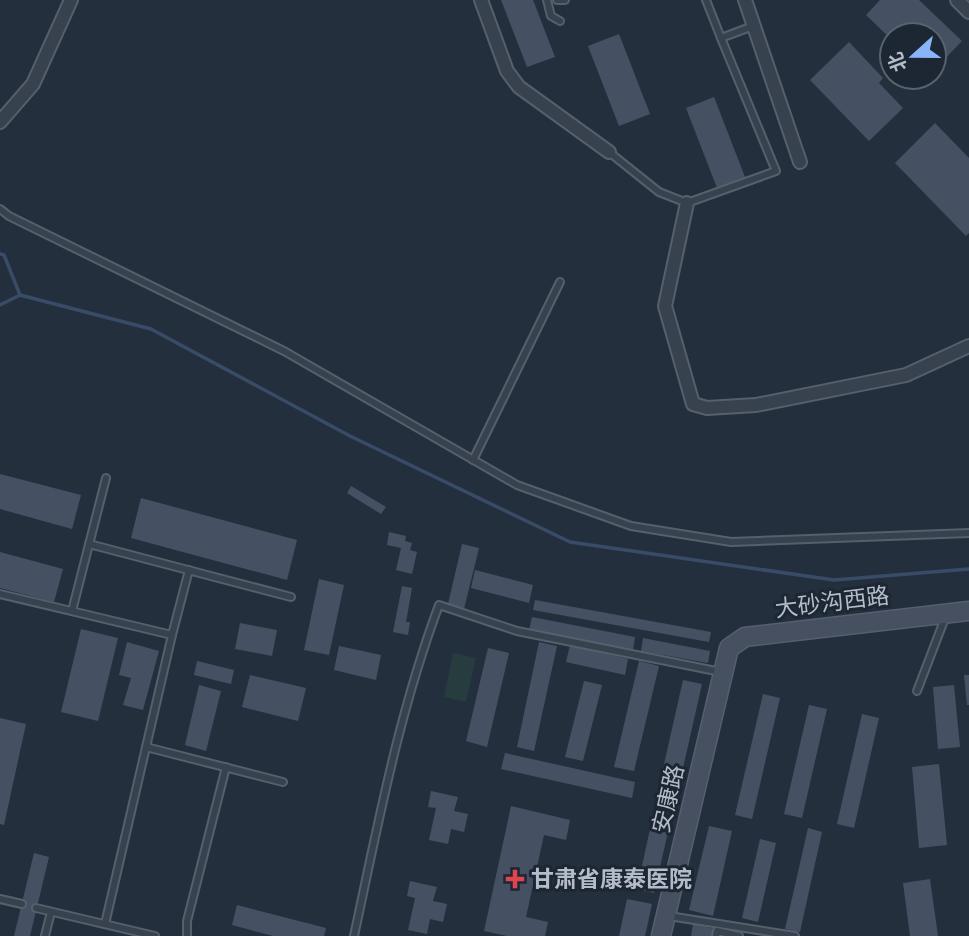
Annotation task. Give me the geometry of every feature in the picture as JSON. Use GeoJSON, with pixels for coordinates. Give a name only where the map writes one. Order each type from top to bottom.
{"type":"FeatureCollection","features":[{"type":"Feature","properties":{"kind":"street"},"geometry":{"type":"LineString","coordinates":[[0,122],[33,85],[71,0]]}},
{"type":"Feature","properties":{"kind":"street"},"geometry":{"type":"LineString","coordinates":[[481,0],[508,71],[519,87],[609,152]]}},
{"type":"Feature","properties":{"kind":"street"},"geometry":{"type":"LineString","coordinates":[[745,0],[800,162]]}},
{"type":"Feature","properties":{"kind":"street"},"geometry":{"type":"LineString","coordinates":[[957,0],[969,12]]}},
{"type":"Feature","properties":{"kind":"street"},"geometry":{"type":"LineString","coordinates":[[687,203],[665,306],[693,404],[707,408],[756,405],[906,375],[969,346]]}},
{"type":"Feature","properties":{"kind":"street","name":"大砂沟西路"},"geometry":{"type":"LineString","coordinates":[[722,672],[729,648],[745,637],[969,611]]}},
{"type":"Feature","properties":{"kind":"street","name":"安康路"},"geometry":{"type":"LineString","coordinates":[[661,936],[722,672]]}},
{"type":"Feature","properties":{"kind":"lane"},"geometry":{"type":"LineString","coordinates":[[547,0],[551,16],[560,21]]}},
{"type":"Feature","properties":{"kind":"lane"},"geometry":{"type":"LineString","coordinates":[[557,0],[565,0]]}},
{"type":"Feature","properties":{"kind":"lane"},"geometry":{"type":"LineString","coordinates":[[609,152],[659,192],[687,203],[776,171],[706,0]]}},
{"type":"Feature","properties":{"kind":"lane"},"geometry":{"type":"LineString","coordinates":[[721,38],[753,26]]}},
{"type":"Feature","properties":{"kind":"lane"},"geometry":{"type":"LineString","coordinates":[[0,209],[9,216],[284,351],[517,485],[631,526],[731,542],[969,533]]}},
{"type":"Feature","properties":{"kind":"lane"},"geometry":{"type":"LineString","coordinates":[[473,460],[560,282]]}},
{"type":"Feature","properties":{"kind":"lane"},"geometry":{"type":"LineString","coordinates":[[72,611],[106,478]]}},
{"type":"Feature","properties":{"kind":"lane"},"geometry":{"type":"LineString","coordinates":[[89,544],[291,597]]}},
{"type":"Feature","properties":{"kind":"lane"},"geometry":{"type":"LineString","coordinates":[[105,924],[189,570]]}},
{"type":"Feature","properties":{"kind":"lane"},"geometry":{"type":"LineString","coordinates":[[0,594],[172,635]]}},
{"type":"Feature","properties":{"kind":"lane"},"geometry":{"type":"LineString","coordinates":[[354,936],[393,756],[421,653],[439,605],[517,631],[722,672]]}},
{"type":"Feature","properties":{"kind":"lane"},"geometry":{"type":"LineString","coordinates":[[917,691],[947,613]]}},
{"type":"Feature","properties":{"kind":"lane"},"geometry":{"type":"LineString","coordinates":[[146,747],[283,782]]}},
{"type":"Feature","properties":{"kind":"lane"},"geometry":{"type":"LineString","coordinates":[[187,936],[187,921],[226,767]]}},
{"type":"Feature","properties":{"kind":"lane"},"geometry":{"type":"LineString","coordinates":[[0,899],[22,904]]}},
{"type":"Feature","properties":{"kind":"lane"},"geometry":{"type":"LineString","coordinates":[[36,908],[155,936]]}},
{"type":"Feature","properties":{"kind":"lane"},"geometry":{"type":"LineString","coordinates":[[45,936],[51,912]]}},
{"type":"Feature","properties":{"kind":"lane"},"geometry":{"type":"LineString","coordinates":[[666,915],[795,936]]}},
{"type":"Feature","properties":{"kind":"lane"},"geometry":{"type":"LineString","coordinates":[[716,936],[717,931],[739,936]]}},
{"type":"Feature","properties":{"kind":"green space"},"geometry":{"type":"Polygon","coordinates":[[[453,653],[476,658],[466,702],[444,697],[453,653]]]}},
{"type":"Feature","properties":{"kind":"building"},"geometry":{"type":"Polygon","coordinates":[[[501,0],[533,0],[555,57],[527,67],[501,0]]]}},
{"type":"Feature","properties":{"kind":"building"},"geometry":{"type":"Polygon","coordinates":[[[880,0],[919,0],[941,21],[878,21],[878,27],[866,15],[880,0]]]}},
{"type":"Feature","properties":{"kind":"building"},"geometry":{"type":"Polygon","coordinates":[[[948,28],[962,41],[948,56],[948,28]]]}},
{"type":"Feature","properties":{"kind":"building"},"geometry":{"type":"Polygon","coordinates":[[[619,34],[650,114],[619,126],[588,46],[619,34]]]}},
{"type":"Feature","properties":{"kind":"building"},"geometry":{"type":"Polygon","coordinates":[[[849,42],[878,73],[878,91],[887,91],[903,108],[869,141],[810,80],[849,42]]]}},
{"type":"Feature","properties":{"kind":"building"},"geometry":{"type":"Polygon","coordinates":[[[714,97],[745,177],[717,188],[686,108],[714,97]]]}},
{"type":"Feature","properties":{"kind":"building"},"geometry":{"type":"Polygon","coordinates":[[[935,123],[969,158],[969,233],[966,236],[895,163],[935,123]]]}},
{"type":"Feature","properties":{"kind":"building"},"geometry":{"type":"Polygon","coordinates":[[[0,474],[81,495],[72,529],[0,509],[0,474]]]}},
{"type":"Feature","properties":{"kind":"building"},"geometry":{"type":"Polygon","coordinates":[[[351,486],[386,507],[381,514],[347,493],[351,486]]]}},
{"type":"Feature","properties":{"kind":"building"},"geometry":{"type":"Polygon","coordinates":[[[141,498],[297,540],[287,580],[131,538],[141,498]]]}},
{"type":"Feature","properties":{"kind":"building"},"geometry":{"type":"Polygon","coordinates":[[[389,532],[406,536],[405,541],[412,543],[410,550],[417,552],[412,574],[396,570],[401,548],[387,545],[389,532]]]}},
{"type":"Feature","properties":{"kind":"building"},"geometry":{"type":"Polygon","coordinates":[[[462,544],[479,548],[464,609],[448,604],[462,544]]]}},
{"type":"Feature","properties":{"kind":"building"},"geometry":{"type":"Polygon","coordinates":[[[0,552],[63,569],[54,602],[0,588],[0,552]]]}},
{"type":"Feature","properties":{"kind":"building"},"geometry":{"type":"Polygon","coordinates":[[[475,570],[533,585],[529,603],[471,588],[475,570]]]}},
{"type":"Feature","properties":{"kind":"building"},"geometry":{"type":"Polygon","coordinates":[[[319,579],[344,585],[329,655],[304,650],[319,579]]]}},
{"type":"Feature","properties":{"kind":"building"},"geometry":{"type":"Polygon","coordinates":[[[402,586],[412,588],[406,622],[410,622],[408,635],[393,632],[402,586]]]}},
{"type":"Feature","properties":{"kind":"building"},"geometry":{"type":"Polygon","coordinates":[[[535,600],[711,632],[709,642],[533,610],[535,600]]]}},
{"type":"Feature","properties":{"kind":"building"},"geometry":{"type":"Polygon","coordinates":[[[532,617],[635,637],[633,650],[529,631],[532,617]]]}},
{"type":"Feature","properties":{"kind":"building"},"geometry":{"type":"Polygon","coordinates":[[[240,623],[277,630],[272,656],[235,649],[240,623]]]}},
{"type":"Feature","properties":{"kind":"building"},"geometry":{"type":"Polygon","coordinates":[[[81,629],[118,638],[98,721],[61,712],[81,629]]]}},
{"type":"Feature","properties":{"kind":"building"},"geometry":{"type":"Polygon","coordinates":[[[643,638],[710,651],[708,663],[641,651],[643,638]]]}},
{"type":"Feature","properties":{"kind":"building"},"geometry":{"type":"Polygon","coordinates":[[[127,642],[159,651],[143,710],[123,705],[131,678],[119,675],[127,642]]]}},
{"type":"Feature","properties":{"kind":"building"},"geometry":{"type":"Polygon","coordinates":[[[539,642],[557,646],[534,751],[517,747],[539,642]]]}},
{"type":"Feature","properties":{"kind":"building"},"geometry":{"type":"Polygon","coordinates":[[[570,645],[628,659],[625,675],[566,662],[570,645]]]}},
{"type":"Feature","properties":{"kind":"building"},"geometry":{"type":"Polygon","coordinates":[[[339,646],[381,655],[376,680],[334,670],[339,646]]]}},
{"type":"Feature","properties":{"kind":"building"},"geometry":{"type":"Polygon","coordinates":[[[488,648],[509,653],[487,747],[466,741],[488,648]]]}},
{"type":"Feature","properties":{"kind":"building"},"geometry":{"type":"Polygon","coordinates":[[[197,661],[234,670],[231,684],[194,675],[197,661]]]}},
{"type":"Feature","properties":{"kind":"building"},"geometry":{"type":"Polygon","coordinates":[[[639,661],[659,666],[634,771],[614,767],[639,661]]]}},
{"type":"Feature","properties":{"kind":"building"},"geometry":{"type":"Polygon","coordinates":[[[250,675],[306,688],[298,721],[242,707],[250,675]]]}},
{"type":"Feature","properties":{"kind":"building"},"geometry":{"type":"Polygon","coordinates":[[[964,675],[969,675],[969,705],[967,705],[964,675]]]}},
{"type":"Feature","properties":{"kind":"building"},"geometry":{"type":"Polygon","coordinates":[[[683,680],[702,684],[674,808],[655,804],[683,680]]]}},
{"type":"Feature","properties":{"kind":"building"},"geometry":{"type":"Polygon","coordinates":[[[584,681],[602,685],[583,761],[565,757],[584,681]]]}},
{"type":"Feature","properties":{"kind":"building"},"geometry":{"type":"Polygon","coordinates":[[[199,685],[221,691],[206,751],[185,745],[199,685]]]}},
{"type":"Feature","properties":{"kind":"building"},"geometry":{"type":"Polygon","coordinates":[[[954,685],[960,747],[938,749],[933,687],[954,685]]]}},
{"type":"Feature","properties":{"kind":"building"},"geometry":{"type":"Polygon","coordinates":[[[763,694],[780,698],[752,819],[735,815],[763,694]]]}},
{"type":"Feature","properties":{"kind":"building"},"geometry":{"type":"Polygon","coordinates":[[[809,705],[827,709],[802,818],[784,814],[809,705]]]}},
{"type":"Feature","properties":{"kind":"building"},"geometry":{"type":"Polygon","coordinates":[[[862,714],[879,718],[854,828],[837,824],[862,714]]]}},
{"type":"Feature","properties":{"kind":"building"},"geometry":{"type":"Polygon","coordinates":[[[0,718],[26,724],[4,825],[0,824],[0,718]]]}},
{"type":"Feature","properties":{"kind":"building"},"geometry":{"type":"Polygon","coordinates":[[[505,753],[635,782],[632,798],[501,769],[505,753]]]}},
{"type":"Feature","properties":{"kind":"building"},"geometry":{"type":"Polygon","coordinates":[[[939,764],[947,845],[919,848],[912,767],[939,764]]]}},
{"type":"Feature","properties":{"kind":"building"},"geometry":{"type":"Polygon","coordinates":[[[431,791],[458,797],[454,811],[468,814],[464,832],[451,829],[448,844],[429,840],[436,808],[428,807],[431,791]]]}},
{"type":"Feature","properties":{"kind":"building","name":"甘肃省康泰医院"},"geometry":{"type":"Polygon","coordinates":[[[511,806],[570,820],[566,840],[544,835],[526,917],[548,922],[545,936],[507,936],[484,931],[511,806]]]}},
{"type":"Feature","properties":{"kind":"building"},"geometry":{"type":"Polygon","coordinates":[[[653,815],[671,819],[654,893],[637,889],[653,815]]]}},
{"type":"Feature","properties":{"kind":"building"},"geometry":{"type":"Polygon","coordinates":[[[709,826],[732,831],[713,916],[689,910],[709,826]]]}},
{"type":"Feature","properties":{"kind":"building"},"geometry":{"type":"Polygon","coordinates":[[[808,828],[822,832],[800,932],[785,929],[808,828]]]}},
{"type":"Feature","properties":{"kind":"building"},"geometry":{"type":"Polygon","coordinates":[[[760,839],[776,843],[758,922],[742,918],[760,839]]]}},
{"type":"Feature","properties":{"kind":"building"},"geometry":{"type":"Polygon","coordinates":[[[34,853],[49,857],[30,936],[14,936],[34,853]]]}},
{"type":"Feature","properties":{"kind":"building"},"geometry":{"type":"Polygon","coordinates":[[[930,879],[938,936],[910,936],[903,883],[930,879]]]}},
{"type":"Feature","properties":{"kind":"building"},"geometry":{"type":"Polygon","coordinates":[[[410,881],[437,887],[433,901],[447,904],[443,922],[430,919],[427,934],[408,930],[415,898],[407,896],[410,881]]]}},
{"type":"Feature","properties":{"kind":"building"},"geometry":{"type":"Polygon","coordinates":[[[627,899],[652,904],[645,936],[619,936],[627,899]]]}},
{"type":"Feature","properties":{"kind":"building"},"geometry":{"type":"Polygon","coordinates":[[[237,905],[326,928],[324,936],[273,936],[232,925],[237,905]]]}},
{"type":"Feature","properties":{"kind":"building"},"geometry":{"type":"Polygon","coordinates":[[[693,924],[715,929],[714,936],[691,936],[693,924]]]}},
{"type":"Feature","properties":{"kind":"waterway"},"geometry":{"type":"LineString","coordinates":[[0,254],[4,255],[20,295]]}},
{"type":"Feature","properties":{"kind":"waterway"},"geometry":{"type":"LineString","coordinates":[[0,305],[20,295],[151,329],[350,436],[570,542],[834,580],[969,569]]}},
{"type":"Feature","properties":{"kind":"place","name":"甘肃省康泰医院"},"geometry":{"type":"Point","coordinates":[515,879]}}]}
